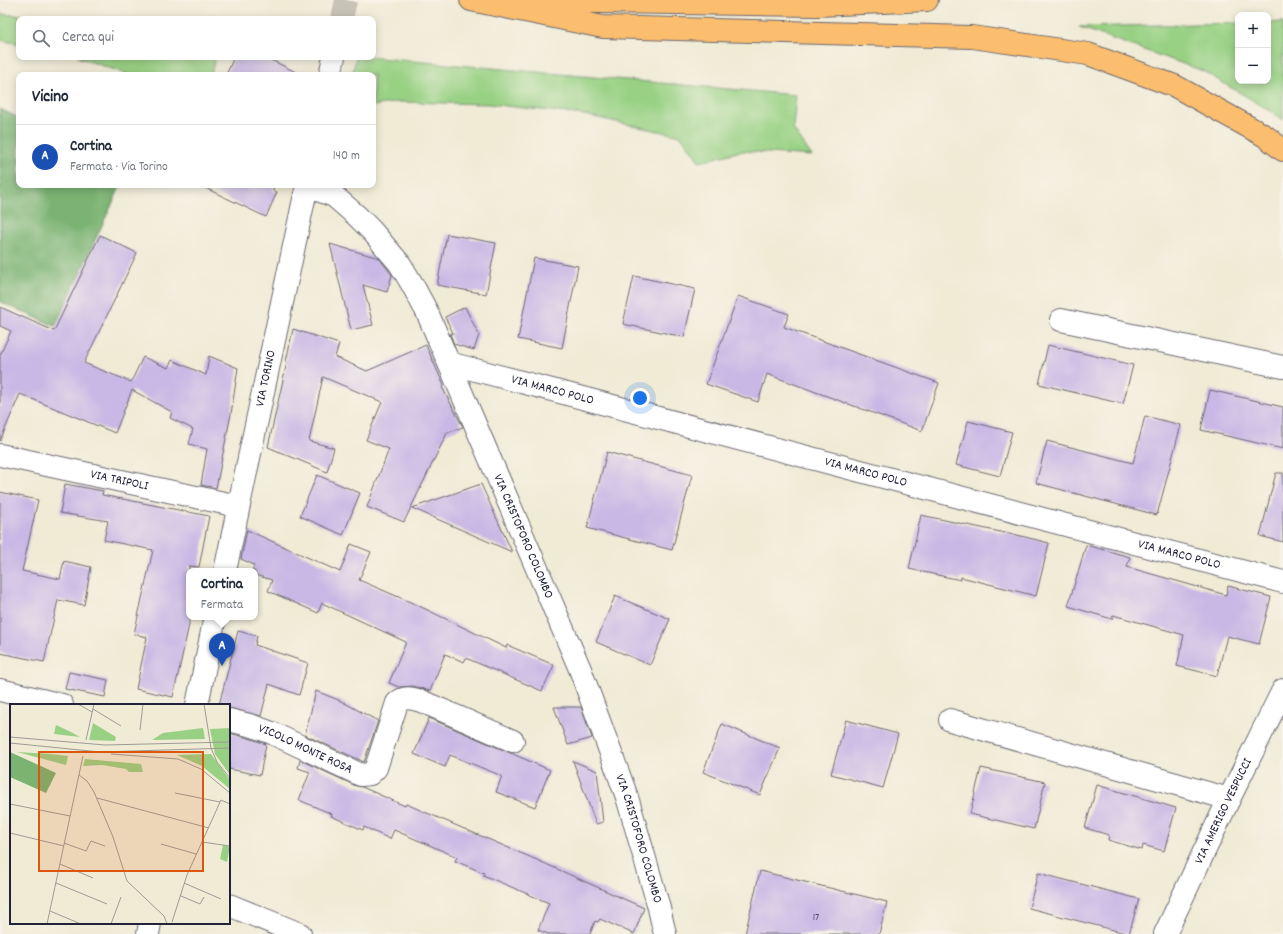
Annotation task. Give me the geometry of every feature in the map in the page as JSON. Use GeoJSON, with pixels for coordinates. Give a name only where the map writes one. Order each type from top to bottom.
{"type":"FeatureCollection","features":[{"type":"Feature","properties":{"kind":"highway"},"geometry":{"type":"LineString","coordinates":[[463,0],[818,6],[927,0]]}},
{"type":"Feature","properties":{"kind":"highway"},"geometry":{"type":"LineString","coordinates":[[471,0],[603,27],[972,37],[1088,54],[1175,86],[1265,136],[1283,150]]}},
{"type":"Feature","properties":{"kind":"street"},"geometry":{"type":"LineString","coordinates":[[331,72],[333,60]]}},
{"type":"Feature","properties":{"kind":"street","name":"VIA TORINO"},"geometry":{"type":"LineString","coordinates":[[226,568],[306,188]]}},
{"type":"Feature","properties":{"kind":"street","name":"VIA CRISTOFORO COLOMBO"},"geometry":{"type":"LineString","coordinates":[[314,188],[334,196],[372,231],[400,264],[426,312],[580,669],[627,797],[658,904],[665,934]]}},
{"type":"Feature","properties":{"kind":"street"},"geometry":{"type":"LineString","coordinates":[[1061,320],[1283,368]]}},
{"type":"Feature","properties":{"kind":"street","name":"VIA MARCO POLO"},"geometry":{"type":"LineString","coordinates":[[448,363],[1283,582]]}},
{"type":"Feature","properties":{"kind":"street","name":"VIA TRIPOLI"},"geometry":{"type":"LineString","coordinates":[[0,455],[238,506]]}},
{"type":"Feature","properties":{"kind":"street"},"geometry":{"type":"LineString","coordinates":[[197,704],[214,620]]}},
{"type":"Feature","properties":{"kind":"street"},"geometry":{"type":"LineString","coordinates":[[0,690],[58,704]]}},
{"type":"Feature","properties":{"kind":"street","name":"VICOLO MONTE ROSA"},"geometry":{"type":"LineString","coordinates":[[230,720],[272,733],[361,775],[370,774],[376,768],[397,703],[401,699],[408,698],[421,700],[514,742]]}},
{"type":"Feature","properties":{"kind":"street","name":"VIA AMERIGO VESPUCCI"},"geometry":{"type":"LineString","coordinates":[[1166,934],[1229,799],[1281,700]]}},
{"type":"Feature","properties":{"kind":"street"},"geometry":{"type":"LineString","coordinates":[[950,720],[1229,799]]}},
{"type":"Feature","properties":{"kind":"street"},"geometry":{"type":"LineString","coordinates":[[230,906],[300,934]]}},
{"type":"Feature","properties":{"kind":"street"},"geometry":{"type":"LineString","coordinates":[[148,934],[150,924]]}},
{"type":"Feature","properties":{"kind":"green space"},"geometry":{"type":"Polygon","coordinates":[[[0,14],[34,16],[16,16],[16,43],[0,40],[0,14]]]}},
{"type":"Feature","properties":{"kind":"green space"},"geometry":{"type":"Polygon","coordinates":[[[1283,22],[1283,120],[1274,113],[1203,71],[1079,27],[1235,23],[1235,84],[1271,84],[1271,23],[1283,22]]]}},
{"type":"Feature","properties":{"kind":"green space"},"geometry":{"type":"Polygon","coordinates":[[[376,58],[796,95],[793,129],[812,156],[741,151],[700,162],[681,136],[584,115],[489,104],[397,102],[376,106],[376,72],[353,72],[355,60],[376,60],[376,58]]]}},
{"type":"Feature","properties":{"kind":"green space"},"geometry":{"type":"Polygon","coordinates":[[[86,60],[214,60],[212,72],[121,72],[86,60]]]}},
{"type":"Feature","properties":{"kind":"green space"},"geometry":{"type":"Polygon","coordinates":[[[0,109],[16,117],[16,188],[120,188],[55,326],[0,302],[0,109]]]}},
{"type":"Feature","properties":{"kind":"building"},"geometry":{"type":"Polygon","coordinates":[[[233,60],[271,60],[296,72],[227,72],[233,60]]]}},
{"type":"Feature","properties":{"kind":"building"},"geometry":{"type":"Polygon","coordinates":[[[205,188],[274,188],[273,191],[277,192],[266,217],[205,188]]]}},
{"type":"Feature","properties":{"kind":"building"},"geometry":{"type":"Polygon","coordinates":[[[447,234],[496,243],[486,294],[437,285],[447,234]]]}},
{"type":"Feature","properties":{"kind":"building"},"geometry":{"type":"Polygon","coordinates":[[[100,235],[137,253],[84,363],[131,382],[143,357],[168,368],[172,360],[206,375],[209,356],[238,368],[231,414],[216,488],[201,485],[207,449],[189,444],[193,429],[170,418],[172,412],[132,390],[115,433],[20,394],[0,441],[0,355],[11,331],[0,326],[0,307],[54,331],[100,235]]]}},
{"type":"Feature","properties":{"kind":"building"},"geometry":{"type":"Polygon","coordinates":[[[330,244],[379,258],[392,275],[387,292],[363,285],[373,325],[351,330],[330,244]]]}},
{"type":"Feature","properties":{"kind":"building"},"geometry":{"type":"Polygon","coordinates":[[[534,258],[578,266],[562,348],[518,339],[534,258]]]}},
{"type":"Feature","properties":{"kind":"building"},"geometry":{"type":"Polygon","coordinates":[[[634,276],[695,289],[684,337],[623,324],[634,276]]]}},
{"type":"Feature","properties":{"kind":"building"},"geometry":{"type":"Polygon","coordinates":[[[738,296],[789,314],[784,327],[939,383],[922,431],[767,374],[758,402],[706,384],[738,296]]]}},
{"type":"Feature","properties":{"kind":"building"},"geometry":{"type":"Polygon","coordinates":[[[465,307],[479,335],[474,350],[454,344],[450,334],[453,333],[445,317],[465,307]]]}},
{"type":"Feature","properties":{"kind":"building"},"geometry":{"type":"Polygon","coordinates":[[[293,329],[339,344],[335,357],[367,371],[426,345],[444,386],[442,387],[463,427],[447,433],[404,522],[367,507],[389,449],[366,440],[382,402],[323,377],[309,441],[334,448],[327,472],[268,447],[293,329]]]}},
{"type":"Feature","properties":{"kind":"building"},"geometry":{"type":"Polygon","coordinates":[[[1048,345],[1133,365],[1123,404],[1039,384],[1048,345]]]}},
{"type":"Feature","properties":{"kind":"building"},"geometry":{"type":"Polygon","coordinates":[[[1210,390],[1283,407],[1283,449],[1201,430],[1210,390]]]}},
{"type":"Feature","properties":{"kind":"building"},"geometry":{"type":"Polygon","coordinates":[[[1145,416],[1181,425],[1157,515],[1036,483],[1047,441],[1133,463],[1145,416]]]}},
{"type":"Feature","properties":{"kind":"building"},"geometry":{"type":"Polygon","coordinates":[[[968,421],[1012,432],[1000,476],[956,465],[968,421]]]}},
{"type":"Feature","properties":{"kind":"building"},"geometry":{"type":"Polygon","coordinates":[[[607,452],[692,475],[672,550],[587,528],[607,452]]]}},
{"type":"Feature","properties":{"kind":"building"},"geometry":{"type":"Polygon","coordinates":[[[1276,473],[1283,473],[1283,542],[1260,536],[1276,473]]]}},
{"type":"Feature","properties":{"kind":"building"},"geometry":{"type":"Polygon","coordinates":[[[317,475],[360,493],[343,535],[300,516],[317,475]]]}},
{"type":"Feature","properties":{"kind":"building"},"geometry":{"type":"Polygon","coordinates":[[[65,484],[103,491],[102,495],[209,516],[199,567],[189,566],[189,568],[186,568],[186,620],[189,620],[189,625],[173,697],[136,689],[147,637],[134,634],[153,550],[104,540],[108,521],[60,513],[65,484]]]}},
{"type":"Feature","properties":{"kind":"building"},"geometry":{"type":"Polygon","coordinates":[[[481,484],[512,552],[412,508],[481,484]]]}},
{"type":"Feature","properties":{"kind":"building"},"geometry":{"type":"Polygon","coordinates":[[[0,492],[38,500],[22,571],[60,579],[64,561],[91,567],[84,605],[58,600],[44,662],[0,653],[0,492]]]}},
{"type":"Feature","properties":{"kind":"building"},"geometry":{"type":"Polygon","coordinates":[[[921,515],[1005,532],[1049,543],[1036,596],[961,577],[961,580],[909,569],[921,515]]]}},
{"type":"Feature","properties":{"kind":"building"},"geometry":{"type":"Polygon","coordinates":[[[247,530],[340,572],[351,544],[371,552],[359,580],[415,604],[506,648],[507,645],[554,665],[542,691],[466,658],[464,662],[445,654],[430,691],[413,686],[399,687],[389,683],[406,642],[322,603],[318,613],[268,591],[272,580],[258,576],[258,568],[253,568],[254,565],[241,559],[247,530]]]}},
{"type":"Feature","properties":{"kind":"building"},"geometry":{"type":"Polygon","coordinates":[[[1086,545],[1130,557],[1127,567],[1226,595],[1228,586],[1271,597],[1259,644],[1227,636],[1217,676],[1177,666],[1184,635],[1113,615],[1112,619],[1068,606],[1086,545]]]}},
{"type":"Feature","properties":{"kind":"building"},"geometry":{"type":"Polygon","coordinates":[[[615,596],[670,619],[650,665],[596,642],[615,596]]]}},
{"type":"Feature","properties":{"kind":"building"},"geometry":{"type":"Polygon","coordinates":[[[238,631],[257,636],[255,645],[308,663],[299,695],[269,684],[261,716],[230,708],[230,704],[219,704],[238,631]]]}},
{"type":"Feature","properties":{"kind":"building"},"geometry":{"type":"Polygon","coordinates":[[[69,672],[108,680],[105,697],[65,689],[69,672]]]}},
{"type":"Feature","properties":{"kind":"building"},"geometry":{"type":"Polygon","coordinates":[[[316,691],[341,701],[378,721],[364,762],[305,735],[316,691]]]}},
{"type":"Feature","properties":{"kind":"building"},"geometry":{"type":"Polygon","coordinates":[[[554,707],[581,707],[592,738],[568,745],[554,707]]]}},
{"type":"Feature","properties":{"kind":"building"},"geometry":{"type":"Polygon","coordinates":[[[429,718],[550,770],[535,807],[496,792],[502,776],[450,755],[445,767],[414,754],[429,718]]]}},
{"type":"Feature","properties":{"kind":"building"},"geometry":{"type":"Polygon","coordinates":[[[846,720],[898,734],[883,788],[831,774],[846,720]]]}},
{"type":"Feature","properties":{"kind":"building"},"geometry":{"type":"Polygon","coordinates":[[[722,724],[780,748],[760,795],[703,772],[722,724]]]}},
{"type":"Feature","properties":{"kind":"building"},"geometry":{"type":"Polygon","coordinates":[[[230,733],[266,744],[260,775],[230,769],[230,733]]]}},
{"type":"Feature","properties":{"kind":"building"},"geometry":{"type":"Polygon","coordinates":[[[300,760],[356,786],[362,787],[405,806],[406,804],[537,860],[644,908],[634,934],[600,919],[598,922],[595,921],[590,934],[548,934],[538,930],[549,903],[483,875],[484,873],[455,861],[457,857],[394,830],[390,839],[364,827],[363,830],[331,816],[332,814],[299,800],[310,772],[298,768],[300,760]]]}},
{"type":"Feature","properties":{"kind":"building"},"geometry":{"type":"Polygon","coordinates":[[[573,761],[597,771],[603,822],[596,824],[573,761]]]}},
{"type":"Feature","properties":{"kind":"building"},"geometry":{"type":"Polygon","coordinates":[[[981,768],[1045,782],[1034,829],[970,814],[981,768]]]}},
{"type":"Feature","properties":{"kind":"building"},"geometry":{"type":"Polygon","coordinates":[[[1097,785],[1176,808],[1164,851],[1143,845],[1142,850],[1108,840],[1109,835],[1085,828],[1097,785]]]}},
{"type":"Feature","properties":{"kind":"building"},"geometry":{"type":"Polygon","coordinates":[[[760,871],[887,902],[879,934],[745,934],[760,871]]]}},
{"type":"Feature","properties":{"kind":"building"},"geometry":{"type":"Polygon","coordinates":[[[1038,873],[1139,899],[1129,934],[1029,908],[1038,873]]]}},
{"type":"Feature","properties":{"kind":"tunnel"},"geometry":{"type":"LineString","coordinates":[[343,16],[346,0]]}},
{"type":"Feature","properties":{"kind":"place","name":"Cortina"},"geometry":{"type":"Point","coordinates":[222,666]}}]}
